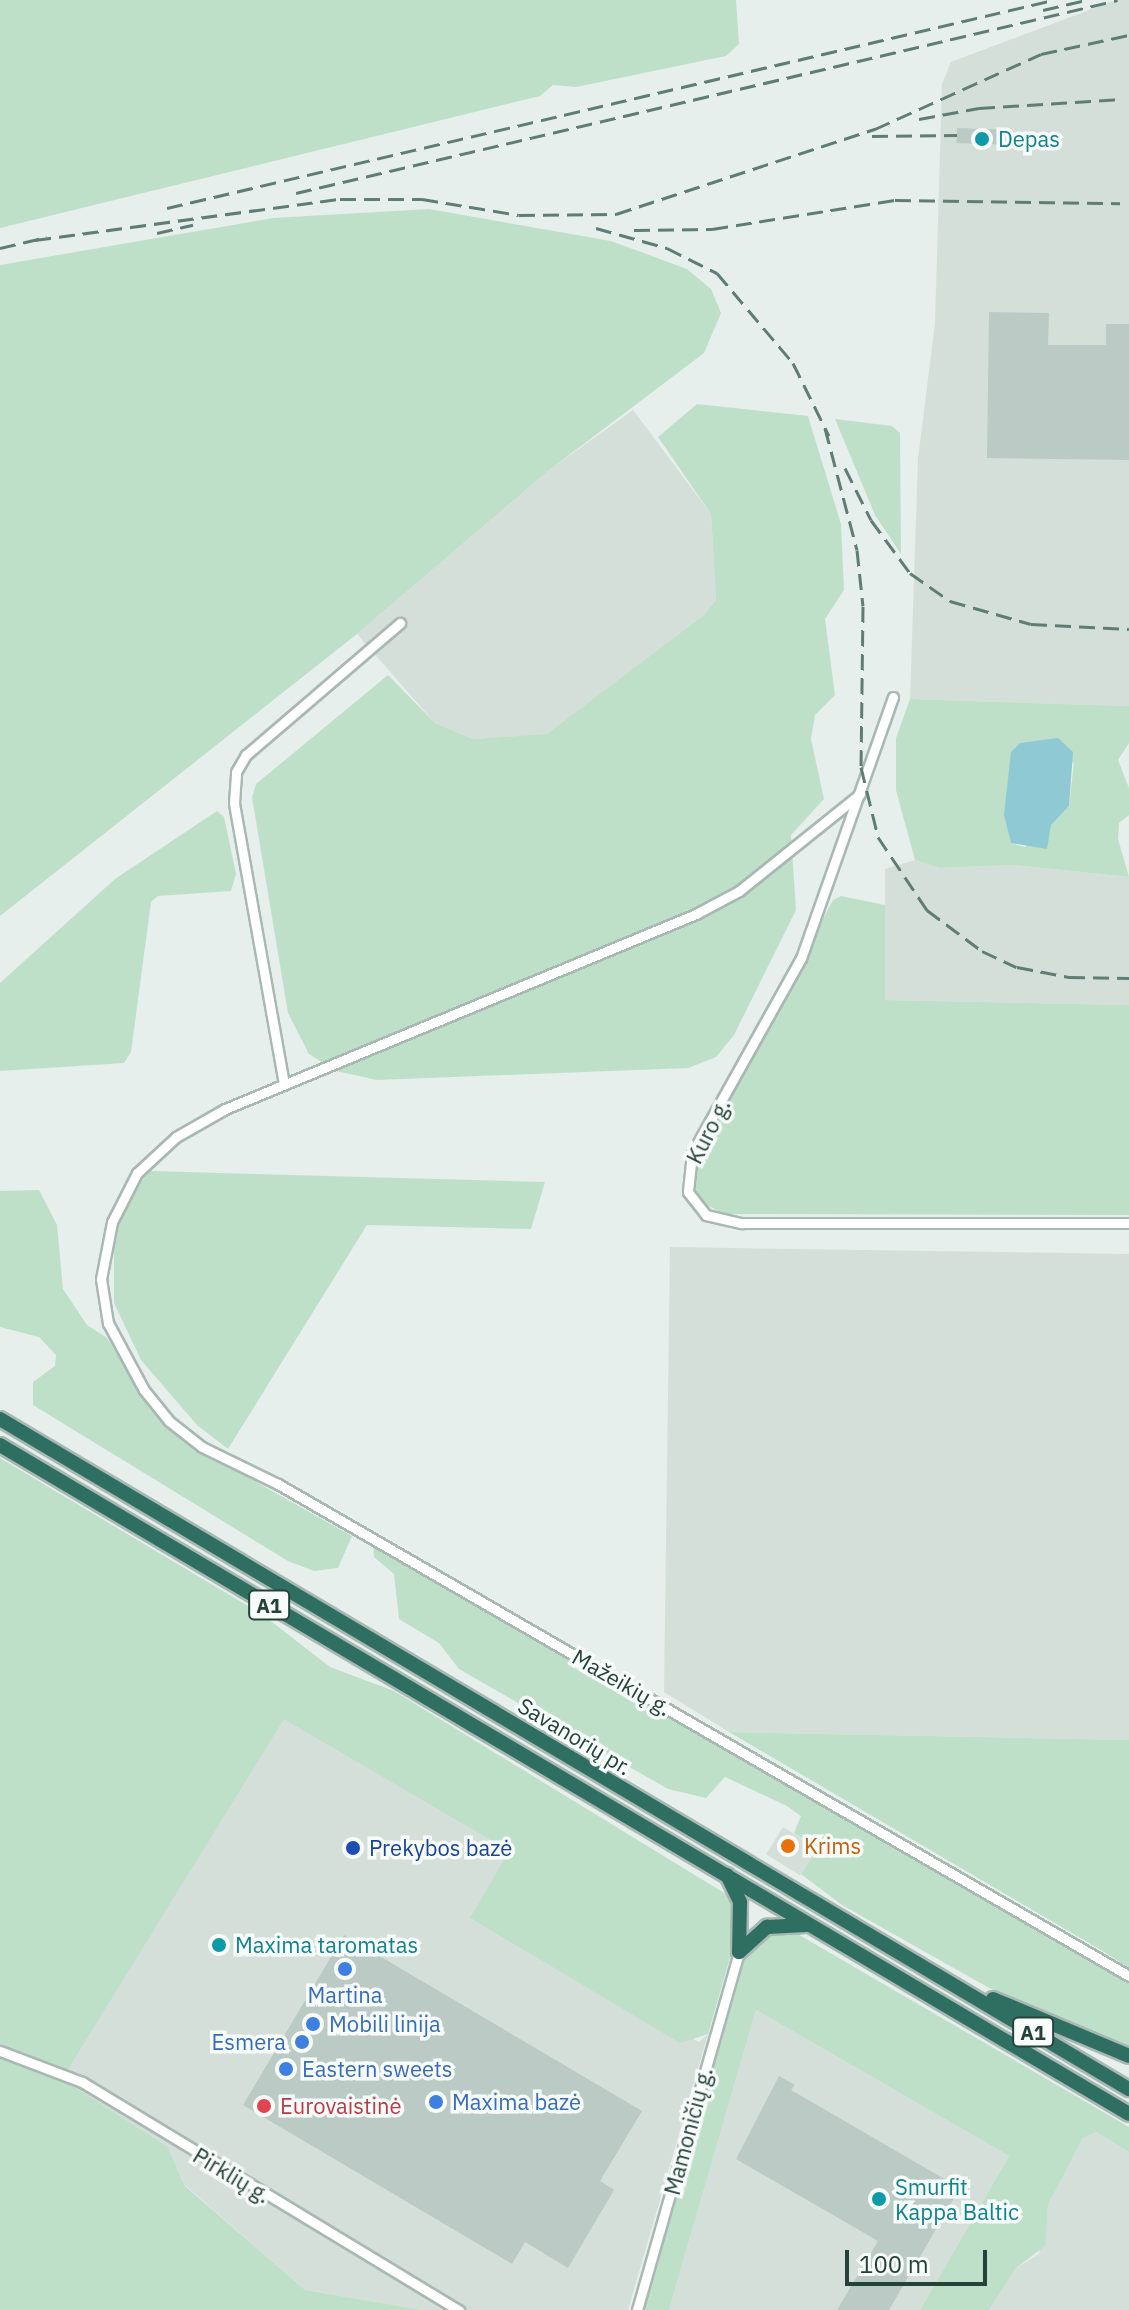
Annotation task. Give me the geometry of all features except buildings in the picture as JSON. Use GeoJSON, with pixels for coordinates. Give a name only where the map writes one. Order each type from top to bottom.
{"type":"FeatureCollection","features":[{"type":"Feature","properties":{"kind":"highway","name":"Savanorių pr."},"geometry":{"type":"LineString","coordinates":[[0,1419],[1129,2089]]}},
{"type":"Feature","properties":{"kind":"highway","name":"Savanorių pr."},"geometry":{"type":"LineString","coordinates":[[0,1445],[1129,2114]]}},
{"type":"Feature","properties":{"kind":"highway"},"geometry":{"type":"LineString","coordinates":[[726,1875],[740,1902],[739,1952]]}},
{"type":"Feature","properties":{"kind":"highway"},"geometry":{"type":"LineString","coordinates":[[739,1952],[767,1927],[811,1925]]}},
{"type":"Feature","properties":{"kind":"highway"},"geometry":{"type":"LineString","coordinates":[[936,1975],[1129,2056]]}},
{"type":"Feature","properties":{"kind":"street"},"geometry":{"type":"LineString","coordinates":[[284,1084],[234,803],[236,772],[246,755],[400,623]]}},
{"type":"Feature","properties":{"kind":"street","name":"Kuro g."},"geometry":{"type":"LineString","coordinates":[[893,697],[801,958],[692,1153],[686,1176],[695,1206],[719,1221],[742,1223],[1129,1223]]}},
{"type":"Feature","properties":{"kind":"street","name":"Mažeikių g."},"geometry":{"type":"LineString","coordinates":[[860,794],[739,891],[696,914],[284,1084],[176,1137],[123,1194],[101,1279],[108,1323],[131,1370],[169,1421],[202,1447],[278,1484],[1129,1976]]}},
{"type":"Feature","properties":{"kind":"street","name":"Mamoničių g."},"geometry":{"type":"LineString","coordinates":[[637,2310],[739,1952]]}},
{"type":"Feature","properties":{"kind":"street","name":"Pirklių g."},"geometry":{"type":"LineString","coordinates":[[0,2051],[82,2082],[459,2310]]}},
{"type":"Feature","properties":{"kind":"shaded area"},"geometry":{"type":"Polygon","coordinates":[[[1116,0],[1129,0],[1129,706],[910,699],[918,459],[935,323],[942,84],[951,62],[1116,0]]]}},
{"type":"Feature","properties":{"kind":"shaded area"},"geometry":{"type":"Polygon","coordinates":[[[633,410],[711,514],[716,600],[704,615],[547,735],[473,739],[435,723],[357,634],[548,471],[633,410]]]}},
{"type":"Feature","properties":{"kind":"shaded area"},"geometry":{"type":"Polygon","coordinates":[[[915,860],[940,868],[1013,865],[1129,877],[1129,1005],[885,1000],[885,869],[915,860]]]}},
{"type":"Feature","properties":{"kind":"shaded area"},"geometry":{"type":"Polygon","coordinates":[[[670,1247],[1129,1254],[1129,1740],[729,1732],[664,1692],[670,1247]]]}},
{"type":"Feature","properties":{"kind":"shaded area"},"geometry":{"type":"Polygon","coordinates":[[[284,1718],[509,1851],[471,1918],[699,2042],[708,2034],[628,2310],[423,2310],[305,2290],[185,2185],[168,2147],[61,2079],[284,1718]]]}},
{"type":"Feature","properties":{"kind":"shaded area"},"geometry":{"type":"Polygon","coordinates":[[[783,1827],[817,1848],[800,1875],[766,1854],[783,1827]]]}},
{"type":"Feature","properties":{"kind":"shaded area"},"geometry":{"type":"Polygon","coordinates":[[[756,2010],[1009,2156],[920,2310],[669,2310],[756,2010]]]}},
{"type":"Feature","properties":{"kind":"shaded area"},"geometry":{"type":"Polygon","coordinates":[[[1096,2132],[1129,2152],[1129,2310],[989,2310],[1016,2268],[1039,2254],[1048,2205],[1083,2138],[1096,2132]]]}},
{"type":"Feature","properties":{"kind":"green space"},"geometry":{"type":"Polygon","coordinates":[[[0,0],[736,0],[739,44],[726,56],[576,87],[553,85],[540,96],[0,228],[0,0]]]}},
{"type":"Feature","properties":{"kind":"green space"},"geometry":{"type":"Polygon","coordinates":[[[429,209],[611,241],[687,269],[711,289],[721,313],[704,353],[548,471],[357,634],[0,916],[0,265],[273,218],[429,209]]]}},
{"type":"Feature","properties":{"kind":"green space"},"geometry":{"type":"Polygon","coordinates":[[[697,404],[808,416],[841,524],[844,590],[825,619],[835,695],[815,715],[811,739],[824,799],[791,835],[796,910],[734,1035],[716,1057],[688,1068],[377,1080],[336,1071],[309,1054],[288,1013],[252,797],[256,784],[388,675],[435,723],[473,739],[547,734],[704,615],[716,600],[711,514],[658,437],[697,404]]]}},
{"type":"Feature","properties":{"kind":"green space"},"geometry":{"type":"Polygon","coordinates":[[[835,419],[892,426],[900,433],[901,554],[875,515],[835,419]]]}},
{"type":"Feature","properties":{"kind":"green space"},"geometry":{"type":"Polygon","coordinates":[[[910,699],[1129,706],[1129,743],[1118,760],[1129,788],[1129,815],[1119,823],[1118,839],[1129,877],[1013,865],[940,868],[915,860],[896,790],[896,738],[910,699]],[[1074,762],[1006,810],[1011,843],[1025,847],[1069,806],[1074,762]]]}},
{"type":"Feature","properties":{"kind":"green space"},"geometry":{"type":"Polygon","coordinates":[[[217,811],[224,817],[236,874],[231,891],[158,896],[151,902],[131,1052],[124,1063],[0,1071],[0,983],[115,879],[217,811]]]}},
{"type":"Feature","properties":{"kind":"green space"},"geometry":{"type":"Polygon","coordinates":[[[841,896],[885,905],[885,1000],[1129,1005],[1129,1215],[724,1214],[701,1202],[693,1182],[695,1162],[833,900],[841,896]]]}},
{"type":"Feature","properties":{"kind":"green space"},"geometry":{"type":"Polygon","coordinates":[[[149,1171],[545,1182],[531,1229],[367,1225],[228,1449],[197,1425],[141,1360],[114,1303],[114,1241],[128,1200],[149,1171]]]}},
{"type":"Feature","properties":{"kind":"green space"},"geometry":{"type":"Polygon","coordinates":[[[39,1190],[57,1225],[63,1289],[87,1325],[107,1338],[150,1409],[180,1439],[352,1536],[338,1568],[314,1571],[288,1561],[33,1405],[33,1382],[55,1366],[56,1355],[39,1337],[0,1327],[0,1191],[39,1190]]]}},
{"type":"Feature","properties":{"kind":"green space"},"geometry":{"type":"Polygon","coordinates":[[[0,1458],[263,1615],[330,1667],[394,1691],[734,1899],[738,1930],[708,2034],[680,2043],[470,1918],[509,1851],[284,1719],[62,2079],[168,2147],[185,2186],[305,2290],[423,2310],[0,2310],[0,1458]]]}},
{"type":"Feature","properties":{"kind":"green space"},"geometry":{"type":"Polygon","coordinates":[[[373,1544],[1129,1983],[1129,2050],[1023,2007],[842,1905],[801,1874],[817,1848],[794,1833],[801,1816],[787,1806],[725,1777],[706,1798],[668,1789],[459,1669],[439,1643],[399,1619],[394,1574],[374,1557],[373,1544]]]}},
{"type":"Feature","properties":{"kind":"green space"},"geometry":{"type":"Polygon","coordinates":[[[729,1732],[1129,1740],[1129,1968],[1106,1953],[729,1732]]]}},
{"type":"Feature","properties":{"kind":"green space"},"geometry":{"type":"Polygon","coordinates":[[[789,1929],[1129,2127],[1129,2152],[1096,2132],[1083,2138],[1048,2205],[1045,2246],[1016,2268],[989,2310],[920,2310],[1009,2156],[756,2010],[669,2310],[644,2310],[746,1954],[768,1932],[789,1929]]]}},
{"type":"Feature","properties":{"kind":"water"},"geometry":{"type":"Polygon","coordinates":[[[1058,738],[1073,752],[1069,806],[1051,825],[1047,849],[1011,843],[1004,815],[1011,752],[1020,743],[1058,738]]]}},
{"type":"Feature","properties":{"kind":"railway"},"geometry":{"type":"LineString","coordinates":[[167,208],[1053,0]]}},
{"type":"Feature","properties":{"kind":"railway"},"geometry":{"type":"LineString","coordinates":[[1043,10],[1086,0]]}},
{"type":"Feature","properties":{"kind":"railway"},"geometry":{"type":"LineString","coordinates":[[296,193],[1118,0]]}},
{"type":"Feature","properties":{"kind":"railway"},"geometry":{"type":"LineString","coordinates":[[35,240],[340,199],[422,199],[519,215],[616,214],[875,129],[1041,54],[1129,35]]}},
{"type":"Feature","properties":{"kind":"railway"},"geometry":{"type":"LineString","coordinates":[[919,119],[979,108],[1122,99]]}},
{"type":"Feature","properties":{"kind":"railway"},"geometry":{"type":"LineString","coordinates":[[872,136],[957,135]]}},
{"type":"Feature","properties":{"kind":"railway"},"geometry":{"type":"LineString","coordinates":[[634,230],[712,229],[895,200],[1120,203]]}},
{"type":"Feature","properties":{"kind":"railway"},"geometry":{"type":"LineString","coordinates":[[157,233],[193,225]]}},
{"type":"Feature","properties":{"kind":"railway"},"geometry":{"type":"LineString","coordinates":[[596,228],[667,248],[717,273],[793,363],[829,436]]}},
{"type":"Feature","properties":{"kind":"railway"},"geometry":{"type":"LineString","coordinates":[[0,248],[47,237]]}},
{"type":"Feature","properties":{"kind":"railway"},"geometry":{"type":"LineString","coordinates":[[825,428],[857,550],[863,606],[861,767],[878,837],[927,910],[982,951],[1017,967],[1069,977],[1129,978]]}},
{"type":"Feature","properties":{"kind":"railway"},"geometry":{"type":"LineString","coordinates":[[845,468],[871,520],[910,573],[950,601],[1031,624],[1129,629]]}},
{"type":"Feature","properties":{"kind":"place","name":"Depas"},"geometry":{"type":"Point","coordinates":[982,139]}},
{"type":"Feature","properties":{"kind":"place","name":"Krims"},"geometry":{"type":"Point","coordinates":[788,1846]}},
{"type":"Feature","properties":{"kind":"place","name":"Prekybos bazė"},"geometry":{"type":"Point","coordinates":[353,1848]}},
{"type":"Feature","properties":{"kind":"place","name":"Maxima taromatas"},"geometry":{"type":"Point","coordinates":[219,1945]}},
{"type":"Feature","properties":{"kind":"place","name":"Martina"},"geometry":{"type":"Point","coordinates":[345,1969]}},
{"type":"Feature","properties":{"kind":"place","name":"Mobili linija"},"geometry":{"type":"Point","coordinates":[313,2024]}},
{"type":"Feature","properties":{"kind":"place","name":"Esmera"},"geometry":{"type":"Point","coordinates":[302,2042]}},
{"type":"Feature","properties":{"kind":"place","name":"Eastern sweets"},"geometry":{"type":"Point","coordinates":[286,2069]}},
{"type":"Feature","properties":{"kind":"place","name":"Maxima bazė"},"geometry":{"type":"Point","coordinates":[436,2102]}},
{"type":"Feature","properties":{"kind":"place","name":"Eurovaistinė"},"geometry":{"type":"Point","coordinates":[264,2106]}},
{"type":"Feature","properties":{"kind":"place","name":"Smurfit Kappa Baltic"},"geometry":{"type":"Point","coordinates":[879,2199]}}]}
